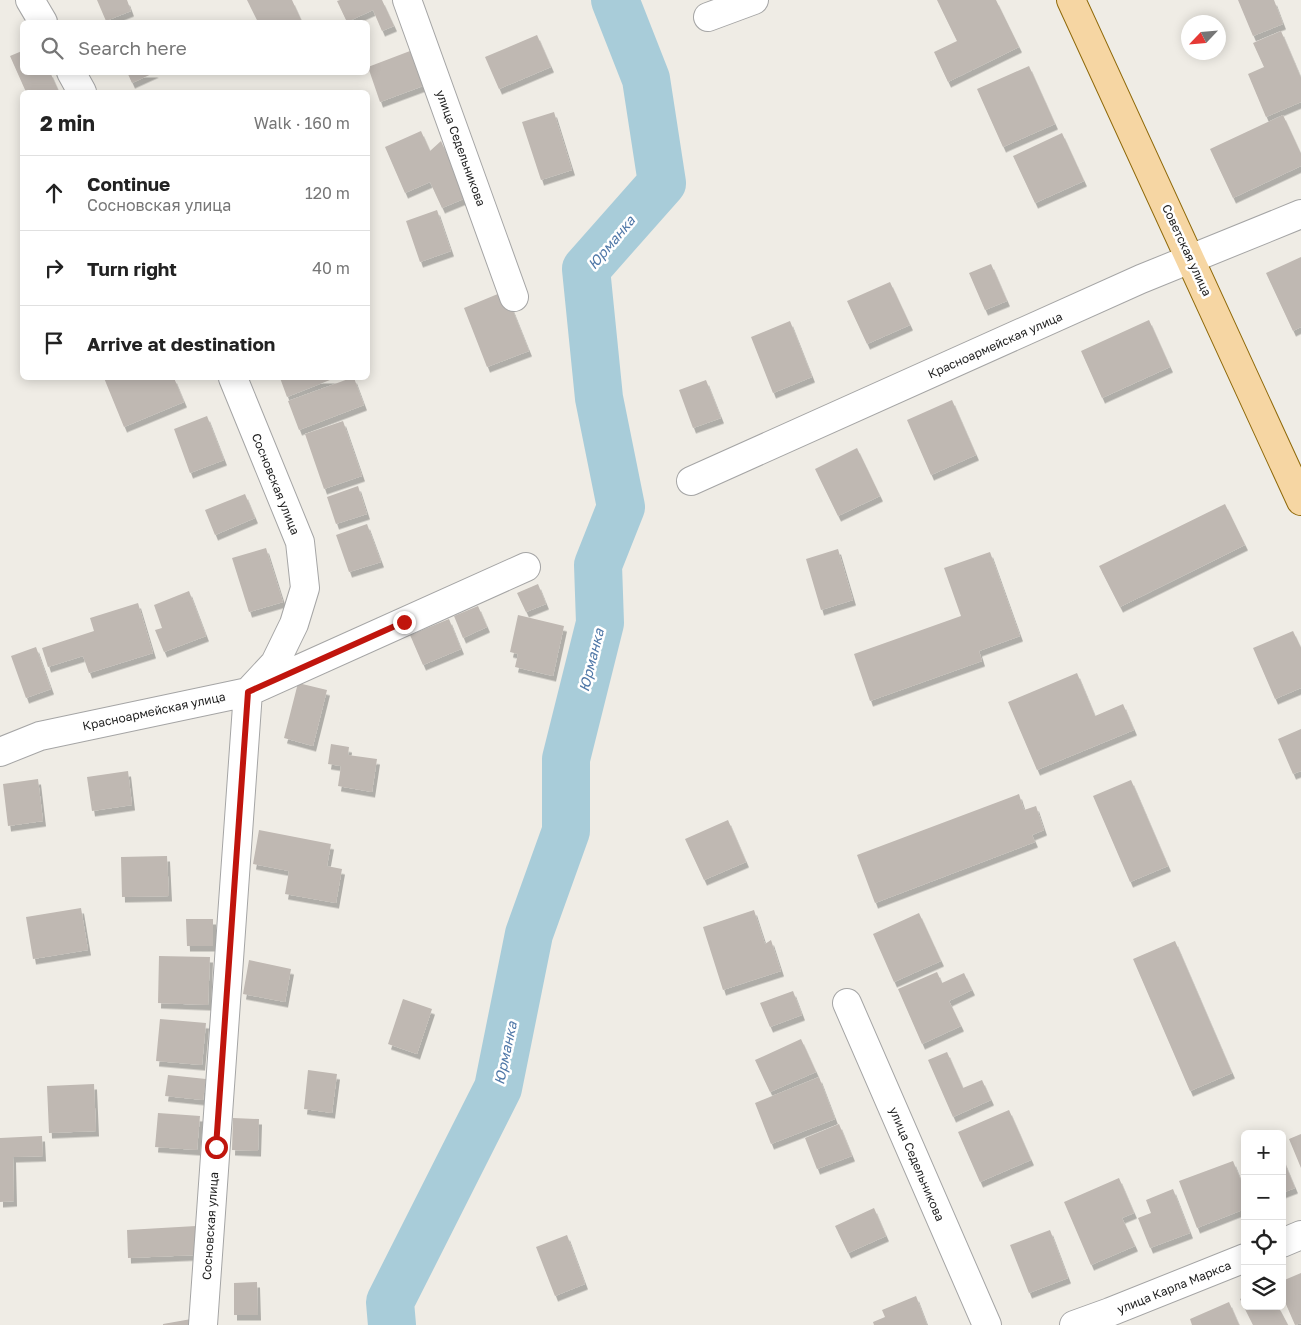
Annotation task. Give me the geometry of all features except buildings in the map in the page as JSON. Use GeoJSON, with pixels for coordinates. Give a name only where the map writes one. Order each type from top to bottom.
{"type":"FeatureCollection","features":[{"type":"Feature","properties":{"kind":"main road","name":"Советская улица"},"geometry":{"type":"LineString","coordinates":[[1071,0],[1301,501]]}},
{"type":"Feature","properties":{"kind":"street"},"geometry":{"type":"LineString","coordinates":[[30,0],[42,20]]}},
{"type":"Feature","properties":{"kind":"street","name":"улица Седельникова"},"geometry":{"type":"LineString","coordinates":[[407,0],[514,297]]}},
{"type":"Feature","properties":{"kind":"street"},"geometry":{"type":"LineString","coordinates":[[708,17],[754,0]]}},
{"type":"Feature","properties":{"kind":"street"},"geometry":{"type":"LineString","coordinates":[[73,75],[81,90]]}},
{"type":"Feature","properties":{"kind":"street","name":"Красноармейская улица"},"geometry":{"type":"LineString","coordinates":[[691,481],[1142,279],[1301,214]]}},
{"type":"Feature","properties":{"kind":"street","name":"Сосновская улица"},"geometry":{"type":"LineString","coordinates":[[203,1325],[248,692],[275,663],[294,624],[305,588],[300,542],[234,380]]}},
{"type":"Feature","properties":{"kind":"street","name":"Красноармейская улица"},"geometry":{"type":"LineString","coordinates":[[0,752],[40,736],[248,692],[526,567]]}},
{"type":"Feature","properties":{"kind":"street","name":"улица Седельникова"},"geometry":{"type":"LineString","coordinates":[[847,1003],[987,1325]]}},
{"type":"Feature","properties":{"kind":"street"},"geometry":{"type":"LineString","coordinates":[[1286,1241],[1301,1235]]}},
{"type":"Feature","properties":{"kind":"street","name":"улица Карла Маркса"},"geometry":{"type":"LineString","coordinates":[[1074,1325],[1241,1260]]}},
{"type":"Feature","properties":{"kind":"waterway","name":"Юрманка"},"geometry":{"type":"LineString","coordinates":[[392,1325],[390,1302],[498,1088],[529,934],[566,831],[566,759],[600,623],[598,565],[621,507],[599,398],[586,269],[662,183],[646,79],[615,0]]}},
{"type":"Feature","properties":{"kind":"route"},"geometry":{"type":"LineString","coordinates":[[216,1147],[248,692],[404,622]]}}]}
